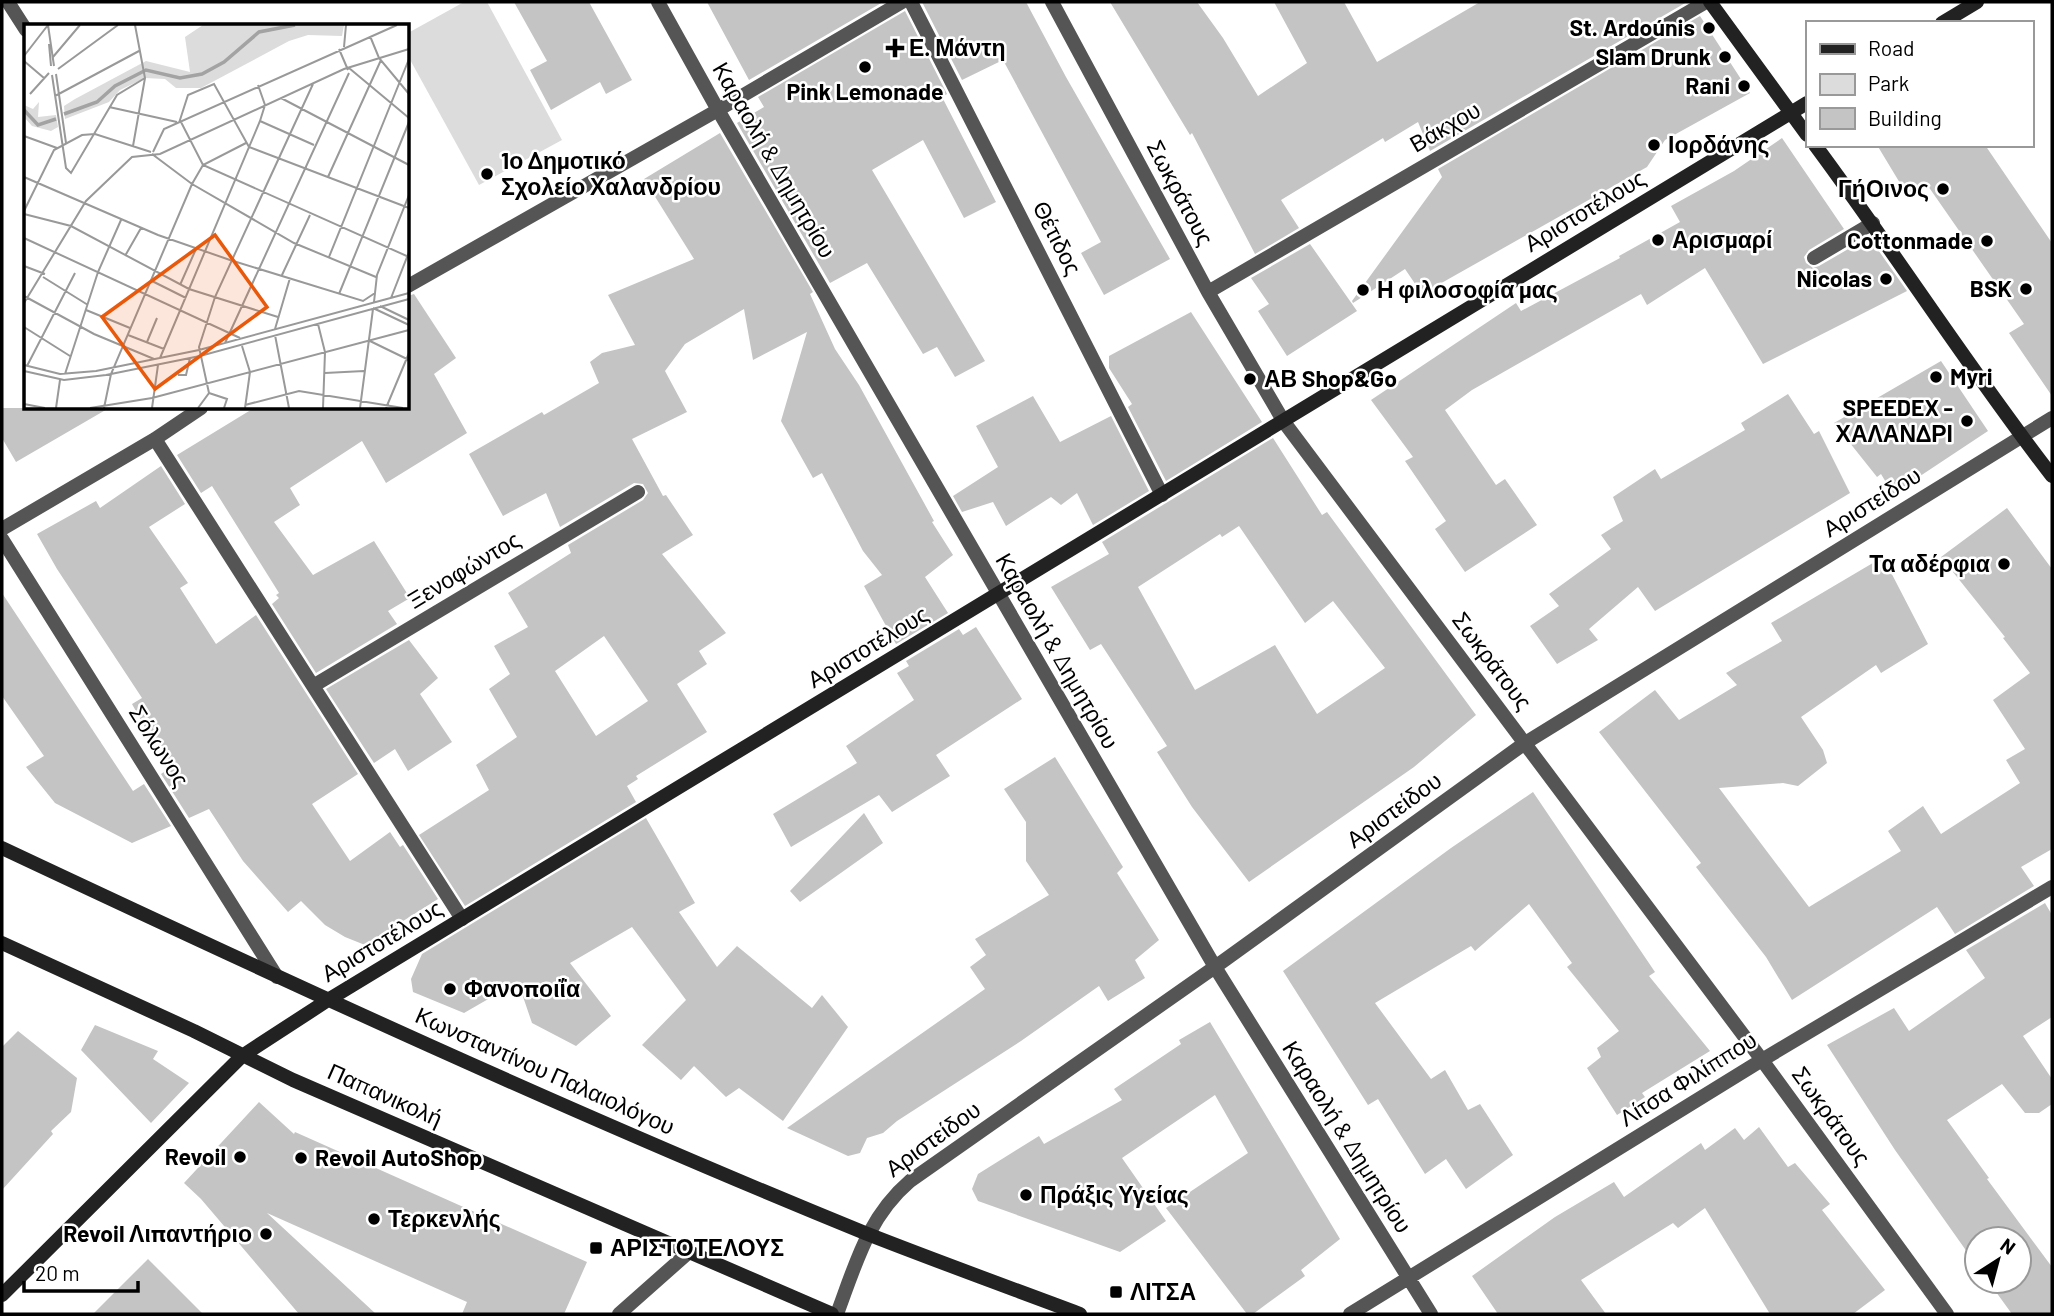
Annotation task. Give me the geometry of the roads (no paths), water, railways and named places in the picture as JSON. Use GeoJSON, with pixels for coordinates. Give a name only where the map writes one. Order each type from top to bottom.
{"type":"FeatureCollection","features":[{"type":"Feature","properties":{"kind":"street"},"geometry":{"type":"LineString","coordinates":[[8,2],[24,27]]}},
{"type":"Feature","properties":{"kind":"street","name":"Καραολή & Δημητρίου"},"geometry":{"type":"LineString","coordinates":[[658,2],[1214,967],[1431,1314]]}},
{"type":"Feature","properties":{"kind":"street"},"geometry":{"type":"LineString","coordinates":[[410,285],[902,2]]}},
{"type":"Feature","properties":{"kind":"street","name":"Θέτιδος"},"geometry":{"type":"LineString","coordinates":[[911,2],[1162,495]]}},
{"type":"Feature","properties":{"kind":"street","name":"Σωκράτους"},"geometry":{"type":"LineString","coordinates":[[1052,2],[1208,292],[1284,422],[1762,1060],[1947,1314]]}},
{"type":"Feature","properties":{"kind":"street"},"geometry":{"type":"LineString","coordinates":[[1708,2],[1806,134]]}},
{"type":"Feature","properties":{"kind":"street","name":"Βάκχου"},"geometry":{"type":"LineString","coordinates":[[1208,292],[1708,2]]}},
{"type":"Feature","properties":{"kind":"street"},"geometry":{"type":"LineString","coordinates":[[1945,21],[1977,2]]}},
{"type":"Feature","properties":{"kind":"street","name":"Αριστοτέλους"},"geometry":{"type":"LineString","coordinates":[[2,1295],[242,1056],[328,1000],[1806,104]]}},
{"type":"Feature","properties":{"kind":"street"},"geometry":{"type":"LineString","coordinates":[[1816,147],[2052,476]]}},
{"type":"Feature","properties":{"kind":"street"},"geometry":{"type":"LineString","coordinates":[[1814,258],[1873,223]]}},
{"type":"Feature","properties":{"kind":"street"},"geometry":{"type":"LineString","coordinates":[[2,528],[155,439],[198,410]]}},
{"type":"Feature","properties":{"kind":"street","name":"Αριστείδου"},"geometry":{"type":"LineString","coordinates":[[834,1314],[867,1234],[885,1205],[910,1181],[1525,743],[2052,418]]}},
{"type":"Feature","properties":{"kind":"street"},"geometry":{"type":"LineString","coordinates":[[155,439],[462,919]]}},
{"type":"Feature","properties":{"kind":"street","name":"Ξενοφώντος"},"geometry":{"type":"LineString","coordinates":[[313,686],[638,492]]}},
{"type":"Feature","properties":{"kind":"street","name":"Σόλωνος"},"geometry":{"type":"LineString","coordinates":[[2,539],[277,977]]}},
{"type":"Feature","properties":{"kind":"street","name":"Κωνσταντίνου Παλαιολόγου"},"geometry":{"type":"LineString","coordinates":[[2,848],[277,977],[635,1136],[867,1234],[1080,1314]]}},
{"type":"Feature","properties":{"kind":"street","name":"Λίτσα Φιλίππου"},"geometry":{"type":"LineString","coordinates":[[1350,1314],[1762,1060],[2052,887]]}},
{"type":"Feature","properties":{"kind":"street","name":"Παπανικολή"},"geometry":{"type":"LineString","coordinates":[[2,943],[194,1031],[242,1056],[834,1314]]}},
{"type":"Feature","properties":{"kind":"street"},"geometry":{"type":"LineString","coordinates":[[619,1314],[689,1252]]}},
{"type":"Feature","properties":{"kind":"place","name":"St. Ardoúnis"},"geometry":{"type":"Point","coordinates":[1709,28]}},
{"type":"Feature","properties":{"kind":"place","name":"Ε. Μάντη"},"geometry":{"type":"Point","coordinates":[895,48]}},
{"type":"Feature","properties":{"kind":"place","name":"Slam Drunk"},"geometry":{"type":"Point","coordinates":[1725,57]}},
{"type":"Feature","properties":{"kind":"place","name":"Pink Lemonade"},"geometry":{"type":"Point","coordinates":[865,67]}},
{"type":"Feature","properties":{"kind":"place","name":"Rani"},"geometry":{"type":"Point","coordinates":[1744,86]}},
{"type":"Feature","properties":{"kind":"place","name":"Ιορδάνης"},"geometry":{"type":"Point","coordinates":[1654,145]}},
{"type":"Feature","properties":{"kind":"place","name":"1ο Δημοτικό Σχολείο Χαλανδρίου"},"geometry":{"type":"Point","coordinates":[487,174]}},
{"type":"Feature","properties":{"kind":"place","name":"ΓήΟινος"},"geometry":{"type":"Point","coordinates":[1943,189]}},
{"type":"Feature","properties":{"kind":"place","name":"Αρισμαρί"},"geometry":{"type":"Point","coordinates":[1658,240]}},
{"type":"Feature","properties":{"kind":"place","name":"Cottonmade"},"geometry":{"type":"Point","coordinates":[1987,241]}},
{"type":"Feature","properties":{"kind":"place","name":"Nicolas"},"geometry":{"type":"Point","coordinates":[1886,279]}},
{"type":"Feature","properties":{"kind":"place","name":"BSK"},"geometry":{"type":"Point","coordinates":[2026,289]}},
{"type":"Feature","properties":{"kind":"place","name":"Η φιλοσοφία μας"},"geometry":{"type":"Point","coordinates":[1363,290]}},
{"type":"Feature","properties":{"kind":"place","name":"Myri"},"geometry":{"type":"Point","coordinates":[1936,377]}},
{"type":"Feature","properties":{"kind":"place","name":"ΑΒ Shop&Go"},"geometry":{"type":"Point","coordinates":[1250,379]}},
{"type":"Feature","properties":{"kind":"place","name":"SPEEDEX - ΧΑΛΑΝΔΡΙ"},"geometry":{"type":"Point","coordinates":[1967,421]}},
{"type":"Feature","properties":{"kind":"place","name":"Τα αδέρφια"},"geometry":{"type":"Point","coordinates":[2004,564]}},
{"type":"Feature","properties":{"kind":"place","name":"Φανοποιΐα"},"geometry":{"type":"Point","coordinates":[450,989]}},
{"type":"Feature","properties":{"kind":"place","name":"Revoil"},"geometry":{"type":"Point","coordinates":[240,1157]}},
{"type":"Feature","properties":{"kind":"place","name":"Revoil AutoShop"},"geometry":{"type":"Point","coordinates":[301,1158]}},
{"type":"Feature","properties":{"kind":"place","name":"Πράξις Υγείας"},"geometry":{"type":"Point","coordinates":[1026,1195]}},
{"type":"Feature","properties":{"kind":"place","name":"Τερκενλής"},"geometry":{"type":"Point","coordinates":[374,1219]}},
{"type":"Feature","properties":{"kind":"place","name":"Revoil Λιπαντήριο"},"geometry":{"type":"Point","coordinates":[266,1234]}},
{"type":"Feature","properties":{"kind":"place","name":"ΑΡΙΣΤΟΤΕΛΟΥΣ"},"geometry":{"type":"Point","coordinates":[596,1248]}},
{"type":"Feature","properties":{"kind":"place","name":"ΛΙΤΣΑ"},"geometry":{"type":"Point","coordinates":[1116,1292]}}]}
